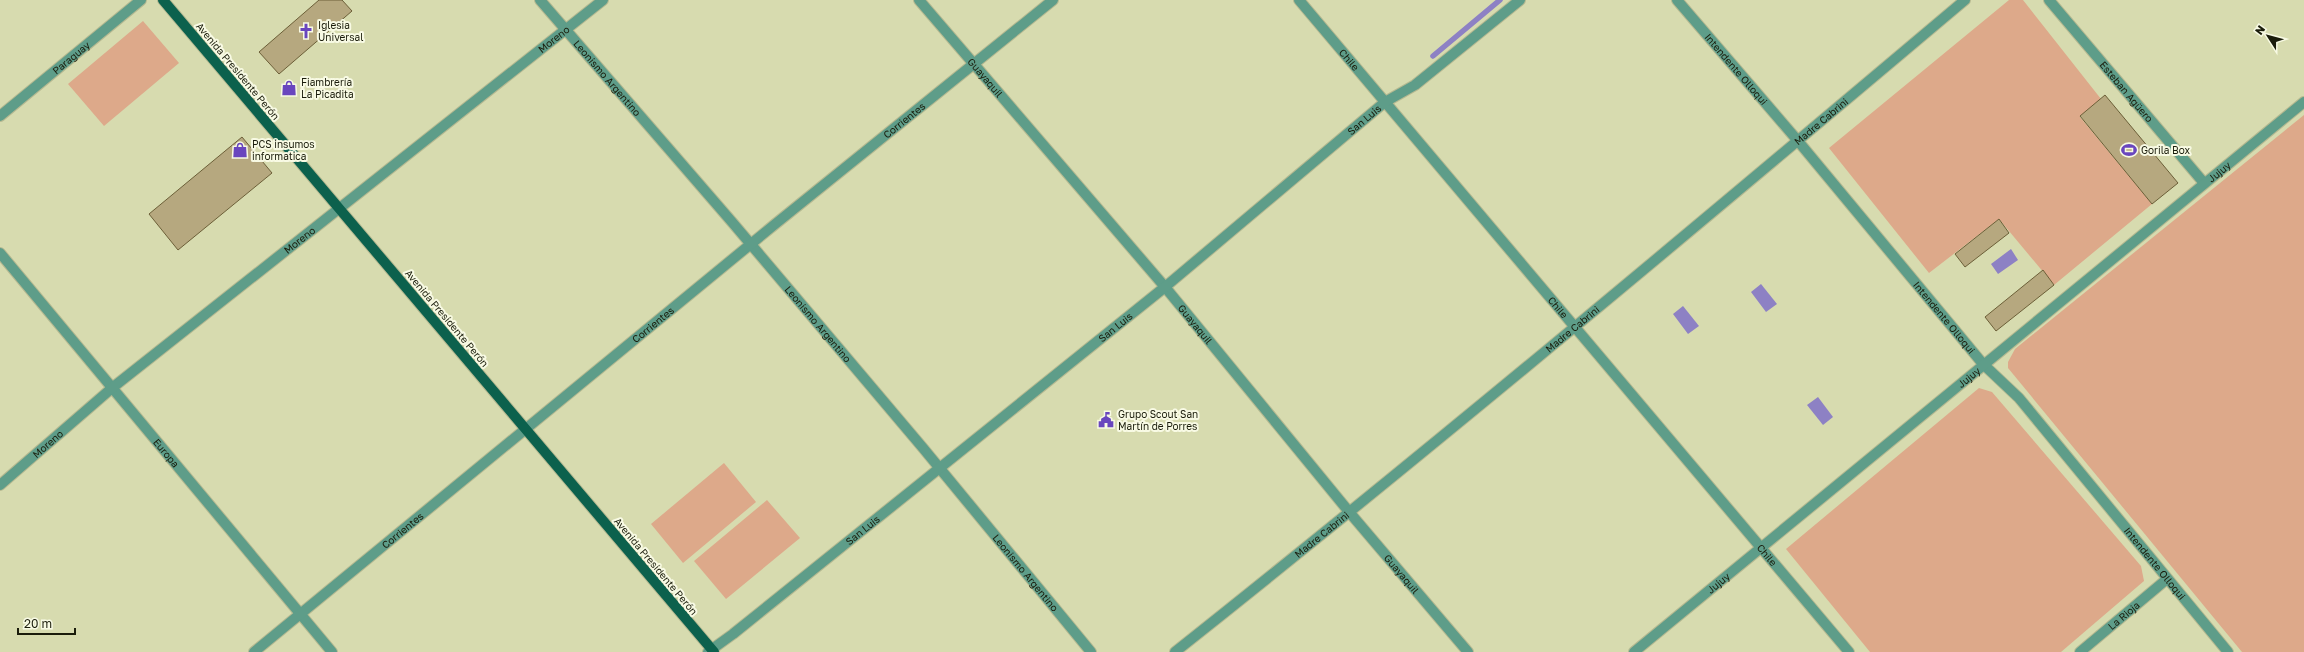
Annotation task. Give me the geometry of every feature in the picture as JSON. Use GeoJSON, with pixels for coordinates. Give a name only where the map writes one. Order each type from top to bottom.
{"type":"FeatureCollection","features":[{"type":"Feature","properties":{"kind":"main road","name":"Avenida Presidente Perón"},"geometry":{"type":"LineString","coordinates":[[163,0],[711,651]]}},
{"type":"Feature","properties":{"kind":"street","name":"Paraguay"},"geometry":{"type":"LineString","coordinates":[[0,116],[141,0]]}},
{"type":"Feature","properties":{"kind":"street","name":"Leonismo Argentino"},"geometry":{"type":"LineString","coordinates":[[540,0],[750,245],[1091,652]]}},
{"type":"Feature","properties":{"kind":"street","name":"Moreno"},"geometry":{"type":"LineString","coordinates":[[0,485],[112,388],[603,0]]}},
{"type":"Feature","properties":{"kind":"street","name":"Guayaquil"},"geometry":{"type":"LineString","coordinates":[[919,0],[1165,287],[1350,513],[1468,652]]}},
{"type":"Feature","properties":{"kind":"street","name":"Corrientes"},"geometry":{"type":"LineString","coordinates":[[254,652],[750,245],[1053,0]]}},
{"type":"Feature","properties":{"kind":"street","name":"Chile"},"geometry":{"type":"LineString","coordinates":[[1299,0],[1849,652]]}},
{"type":"Feature","properties":{"kind":"street","name":"San Luis"},"geometry":{"type":"LineString","coordinates":[[711,651],[1165,287],[1385,102],[1415,85],[1520,0]]}},
{"type":"Feature","properties":{"kind":"street","name":"Intendente Olloqui"},"geometry":{"type":"LineString","coordinates":[[1677,0],[1798,141],[1983,364],[2019,398],[2228,652]]}},
{"type":"Feature","properties":{"kind":"street","name":"Madre Cabrini"},"geometry":{"type":"LineString","coordinates":[[1174,652],[1350,513],[1575,328],[1965,0]]}},
{"type":"Feature","properties":{"kind":"street","name":"Esteban Agüero"},"geometry":{"type":"LineString","coordinates":[[2048,0],[2204,183]]}},
{"type":"Feature","properties":{"kind":"street","name":"Jujuy"},"geometry":{"type":"LineString","coordinates":[[1634,652],[2304,102]]}},
{"type":"Feature","properties":{"kind":"street","name":"Europa"},"geometry":{"type":"LineString","coordinates":[[0,253],[332,652]]}},
{"type":"Feature","properties":{"kind":"street","name":"La Rioja"},"geometry":{"type":"LineString","coordinates":[[2080,652],[2167,579]]}},
{"type":"Feature","properties":{"kind":"shaded area"},"geometry":{"type":"Polygon","coordinates":[[[2009,0],[2023,0],[2101,99],[2080,117],[2152,204],[2054,285],[1999,219],[1929,273],[1829,148],[2009,0]]]}},
{"type":"Feature","properties":{"kind":"shaded area"},"geometry":{"type":"Polygon","coordinates":[[[143,21],[179,63],[104,126],[68,84],[143,21]]]}},
{"type":"Feature","properties":{"kind":"shaded area"},"geometry":{"type":"Polygon","coordinates":[[[2304,115],[2304,652],[2242,652],[2008,368],[2008,362],[2015,349],[2304,115]]]}},
{"type":"Feature","properties":{"kind":"shaded area"},"geometry":{"type":"Polygon","coordinates":[[[2011,249],[2018,260],[1998,274],[1991,264],[2011,249]]]}},
{"type":"Feature","properties":{"kind":"shaded area"},"geometry":{"type":"Polygon","coordinates":[[[1761,284],[1777,304],[1766,312],[1751,292],[1761,284]]]}},
{"type":"Feature","properties":{"kind":"shaded area"},"geometry":{"type":"Polygon","coordinates":[[[1683,306],[1699,326],[1688,334],[1673,314],[1683,306]]]}},
{"type":"Feature","properties":{"kind":"shaded area"},"geometry":{"type":"Polygon","coordinates":[[[1979,388],[1992,392],[2141,566],[2144,581],[2061,652],[1870,652],[1786,549],[1979,388]]]}},
{"type":"Feature","properties":{"kind":"shaded area"},"geometry":{"type":"Polygon","coordinates":[[[1818,397],[1833,417],[1823,425],[1807,405],[1818,397]]]}},
{"type":"Feature","properties":{"kind":"shaded area"},"geometry":{"type":"Polygon","coordinates":[[[724,463],[756,502],[683,563],[651,524],[724,463]]]}},
{"type":"Feature","properties":{"kind":"shaded area"},"geometry":{"type":"Polygon","coordinates":[[[767,500],[800,538],[726,599],[694,561],[767,500]]]}},
{"type":"Feature","properties":{"kind":"building","name":"Iglesia Universal"},"geometry":{"type":"Polygon","coordinates":[[[319,0],[342,0],[352,11],[279,74],[259,52],[319,0]]]}},
{"type":"Feature","properties":{"kind":"building","name":"Gorila Box"},"geometry":{"type":"Polygon","coordinates":[[[2105,95],[2178,183],[2152,204],[2080,116],[2105,95]]]}},
{"type":"Feature","properties":{"kind":"building"},"geometry":{"type":"Polygon","coordinates":[[[242,137],[272,173],[178,250],[149,214],[242,137]]]}},
{"type":"Feature","properties":{"kind":"building"},"geometry":{"type":"Polygon","coordinates":[[[1999,219],[2009,233],[1965,267],[1955,254],[1999,219]]]}},
{"type":"Feature","properties":{"kind":"building"},"geometry":{"type":"Polygon","coordinates":[[[2043,270],[2054,285],[1996,331],[1985,317],[2043,270]]]}},
{"type":"Feature","properties":{"kind":"waterway"},"geometry":{"type":"LineString","coordinates":[[1433,56],[1500,0]]}},
{"type":"Feature","properties":{"kind":"place","name":"Iglesia Universal"},"geometry":{"type":"Point","coordinates":[306,31]}},
{"type":"Feature","properties":{"kind":"place","name":"Fiambrería La Picadita"},"geometry":{"type":"Point","coordinates":[289,88]}},
{"type":"Feature","properties":{"kind":"place","name":"PCS insumos informatica"},"geometry":{"type":"Point","coordinates":[240,150]}},
{"type":"Feature","properties":{"kind":"place","name":"Gorila Box"},"geometry":{"type":"Point","coordinates":[2129,150]}},
{"type":"Feature","properties":{"kind":"place","name":"Grupo Scout San Martín de Porres"},"geometry":{"type":"Point","coordinates":[1106,420]}}]}
